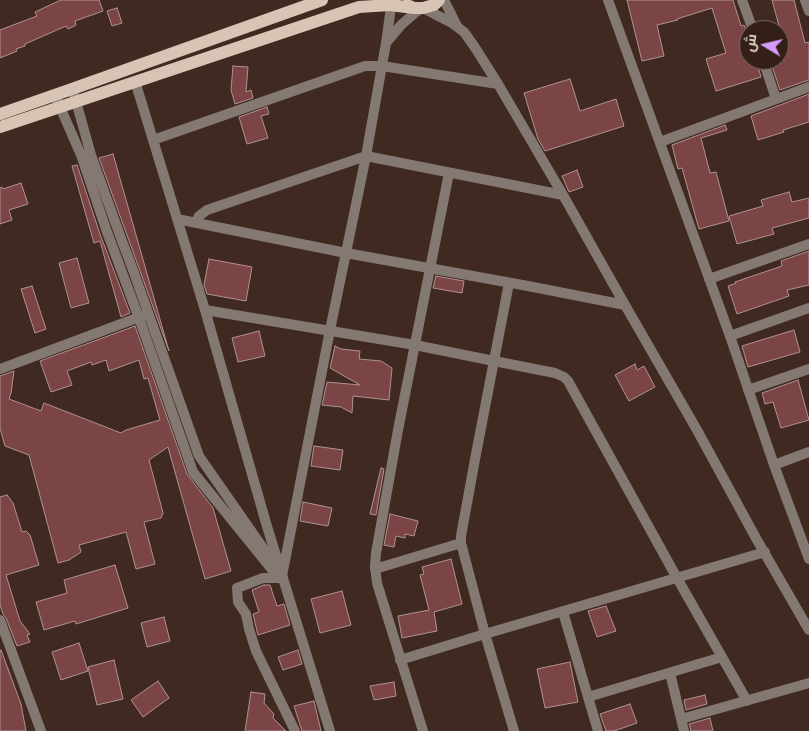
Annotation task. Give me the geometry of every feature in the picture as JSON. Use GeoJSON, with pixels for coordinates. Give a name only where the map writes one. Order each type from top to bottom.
{"type":"FeatureCollection","features":[{"type":"Feature","properties":{"kind":"main road"},"geometry":{"type":"LineString","coordinates":[[0,114],[322,0]]}},
{"type":"Feature","properties":{"kind":"main road"},"geometry":{"type":"LineString","coordinates":[[0,127],[359,7],[394,2],[420,8],[434,5],[439,0]]}},
{"type":"Feature","properties":{"kind":"street"},"geometry":{"type":"LineString","coordinates":[[444,0],[458,27]]}},
{"type":"Feature","properties":{"kind":"street"},"geometry":{"type":"LineString","coordinates":[[608,0],[730,336],[774,465],[805,534],[809,559]]}},
{"type":"Feature","properties":{"kind":"street"},"geometry":{"type":"LineString","coordinates":[[742,0],[749,20]]}},
{"type":"Feature","properties":{"kind":"street"},"geometry":{"type":"LineString","coordinates":[[805,0],[809,11]]}},
{"type":"Feature","properties":{"kind":"street"},"geometry":{"type":"LineString","coordinates":[[282,576],[366,156],[394,2]]}},
{"type":"Feature","properties":{"kind":"street"},"geometry":{"type":"LineString","coordinates":[[386,43],[401,25],[420,8],[444,18],[464,32],[498,84],[563,195],[809,630]]}},
{"type":"Feature","properties":{"kind":"street"},"geometry":{"type":"LineString","coordinates":[[153,140],[365,66],[382,66],[498,84]]}},
{"type":"Feature","properties":{"kind":"street"},"geometry":{"type":"LineString","coordinates":[[766,70],[776,99]]}},
{"type":"Feature","properties":{"kind":"street"},"geometry":{"type":"LineString","coordinates":[[135,81],[206,310],[282,576],[330,731]]}},
{"type":"Feature","properties":{"kind":"street"},"geometry":{"type":"LineString","coordinates":[[660,142],[809,87]]}},
{"type":"Feature","properties":{"kind":"street"},"geometry":{"type":"LineString","coordinates":[[72,89],[91,155],[193,472],[274,572],[282,576]]}},
{"type":"Feature","properties":{"kind":"street"},"geometry":{"type":"LineString","coordinates":[[55,95],[81,155],[107,232],[144,316],[199,456],[282,576]]}},
{"type":"Feature","properties":{"kind":"street"},"geometry":{"type":"LineString","coordinates":[[196,222],[199,216],[207,210],[366,156],[563,195]]}},
{"type":"Feature","properties":{"kind":"street"},"geometry":{"type":"LineString","coordinates":[[423,731],[377,583],[375,569],[376,553],[448,173]]}},
{"type":"Feature","properties":{"kind":"street"},"geometry":{"type":"LineString","coordinates":[[178,219],[346,253],[625,305]]}},
{"type":"Feature","properties":{"kind":"street"},"geometry":{"type":"LineString","coordinates":[[709,279],[809,244]]}},
{"type":"Feature","properties":{"kind":"street"},"geometry":{"type":"LineString","coordinates":[[509,282],[461,543],[485,634],[514,731]]}},
{"type":"Feature","properties":{"kind":"street"},"geometry":{"type":"LineString","coordinates":[[730,336],[809,308]]}},
{"type":"Feature","properties":{"kind":"street"},"geometry":{"type":"LineString","coordinates":[[206,310],[415,345],[555,372],[564,377],[568,381],[747,701]]}},
{"type":"Feature","properties":{"kind":"street"},"geometry":{"type":"LineString","coordinates":[[0,369],[144,316]]}},
{"type":"Feature","properties":{"kind":"street"},"geometry":{"type":"LineString","coordinates":[[748,390],[809,369]]}},
{"type":"Feature","properties":{"kind":"street"},"geometry":{"type":"LineString","coordinates":[[774,465],[809,452]]}},
{"type":"Feature","properties":{"kind":"street"},"geometry":{"type":"LineString","coordinates":[[189,460],[199,456]]}},
{"type":"Feature","properties":{"kind":"street"},"geometry":{"type":"LineString","coordinates":[[375,569],[461,543]]}},
{"type":"Feature","properties":{"kind":"street"},"geometry":{"type":"LineString","coordinates":[[400,660],[765,552]]}},
{"type":"Feature","properties":{"kind":"street"},"geometry":{"type":"LineString","coordinates":[[282,576],[280,578],[254,580],[237,588],[238,602],[246,614],[256,650],[295,731]]}},
{"type":"Feature","properties":{"kind":"street"},"geometry":{"type":"LineString","coordinates":[[564,612],[598,731]]}},
{"type":"Feature","properties":{"kind":"street"},"geometry":{"type":"LineString","coordinates":[[0,620],[41,731]]}},
{"type":"Feature","properties":{"kind":"street"},"geometry":{"type":"LineString","coordinates":[[588,697],[722,657]]}},
{"type":"Feature","properties":{"kind":"street"},"geometry":{"type":"LineString","coordinates":[[670,673],[684,731]]}},
{"type":"Feature","properties":{"kind":"street"},"geometry":{"type":"LineString","coordinates":[[681,719],[809,683]]}},
{"type":"Feature","properties":{"kind":"building"},"geometry":{"type":"Polygon","coordinates":[[[61,0],[99,0],[103,11],[75,21],[76,25],[68,29],[66,26],[25,44],[25,46],[16,49],[17,51],[0,58],[0,30],[37,16],[35,12],[61,0]]]}},
{"type":"Feature","properties":{"kind":"building"},"geometry":{"type":"Polygon","coordinates":[[[627,0],[733,0],[739,20],[739,70],[759,70],[761,77],[716,91],[706,59],[726,53],[712,8],[657,25],[664,56],[642,61],[627,0]]]}},
{"type":"Feature","properties":{"kind":"building"},"geometry":{"type":"Polygon","coordinates":[[[772,0],[794,0],[805,43],[809,42],[809,80],[780,90],[773,70],[789,70],[789,20],[777,20],[772,0]]]}},
{"type":"Feature","properties":{"kind":"building"},"geometry":{"type":"Polygon","coordinates":[[[117,8],[122,23],[112,26],[107,11],[117,8]]]}},
{"type":"Feature","properties":{"kind":"building"},"geometry":{"type":"Polygon","coordinates":[[[233,66],[248,67],[246,92],[251,90],[253,98],[235,104],[231,90],[233,66]]]}},
{"type":"Feature","properties":{"kind":"building"},"geometry":{"type":"Polygon","coordinates":[[[570,79],[580,111],[616,99],[624,126],[545,151],[538,139],[524,93],[570,79]]]}},
{"type":"Feature","properties":{"kind":"building"},"geometry":{"type":"Polygon","coordinates":[[[809,94],[809,122],[758,140],[751,116],[809,94]]]}},
{"type":"Feature","properties":{"kind":"building"},"geometry":{"type":"Polygon","coordinates":[[[267,107],[269,114],[261,116],[268,138],[247,144],[239,117],[267,107]]]}},
{"type":"Feature","properties":{"kind":"building"},"geometry":{"type":"Polygon","coordinates":[[[725,125],[727,130],[701,138],[710,173],[716,172],[729,221],[699,229],[682,168],[678,169],[672,145],[725,125]]]}},
{"type":"Feature","properties":{"kind":"building"},"geometry":{"type":"Polygon","coordinates":[[[113,154],[169,351],[99,158],[113,154]]]}},
{"type":"Feature","properties":{"kind":"building"},"geometry":{"type":"Polygon","coordinates":[[[77,165],[100,234],[130,313],[121,317],[100,241],[94,243],[72,166],[77,165]]]}},
{"type":"Feature","properties":{"kind":"building"},"geometry":{"type":"Polygon","coordinates":[[[577,170],[583,187],[569,192],[562,176],[577,170]]]}},
{"type":"Feature","properties":{"kind":"building"},"geometry":{"type":"Polygon","coordinates":[[[21,183],[28,204],[9,210],[12,220],[0,224],[0,188],[2,187],[3,189],[21,183]]]}},
{"type":"Feature","properties":{"kind":"building"},"geometry":{"type":"Polygon","coordinates":[[[789,192],[792,202],[809,198],[809,218],[772,228],[774,234],[737,244],[729,216],[763,206],[761,200],[789,192]]]}},
{"type":"Feature","properties":{"kind":"building"},"geometry":{"type":"Polygon","coordinates":[[[809,251],[809,285],[787,290],[789,296],[737,314],[728,286],[782,266],[781,261],[809,251]]]}},
{"type":"Feature","properties":{"kind":"building"},"geometry":{"type":"Polygon","coordinates":[[[77,258],[89,303],[71,308],[59,263],[77,258]]]}},
{"type":"Feature","properties":{"kind":"building"},"geometry":{"type":"Polygon","coordinates":[[[209,259],[252,267],[246,301],[207,294],[204,285],[209,259]]]}},
{"type":"Feature","properties":{"kind":"building"},"geometry":{"type":"Polygon","coordinates":[[[436,276],[464,281],[462,293],[433,288],[436,276]]]}},
{"type":"Feature","properties":{"kind":"building"},"geometry":{"type":"Polygon","coordinates":[[[32,286],[46,329],[35,333],[21,289],[32,286]]]}},
{"type":"Feature","properties":{"kind":"building"},"geometry":{"type":"Polygon","coordinates":[[[135,326],[187,474],[213,508],[231,571],[205,579],[168,447],[149,460],[163,513],[161,518],[144,522],[155,564],[136,569],[126,532],[79,545],[81,552],[69,560],[58,563],[29,455],[5,446],[0,428],[0,376],[14,371],[9,399],[41,411],[44,403],[121,433],[160,420],[148,378],[144,379],[139,360],[109,371],[106,360],[92,365],[91,362],[67,371],[72,385],[51,392],[40,361],[135,326]]]}},
{"type":"Feature","properties":{"kind":"building"},"geometry":{"type":"Polygon","coordinates":[[[794,330],[800,352],[748,367],[742,346],[794,330]]]}},
{"type":"Feature","properties":{"kind":"building"},"geometry":{"type":"Polygon","coordinates":[[[259,331],[265,356],[238,362],[232,338],[259,331]]]}},
{"type":"Feature","properties":{"kind":"building"},"geometry":{"type":"Polygon","coordinates":[[[335,346],[341,349],[360,351],[359,359],[381,361],[392,368],[389,400],[353,396],[352,413],[341,407],[322,405],[327,382],[360,385],[330,368],[335,346]]]}},
{"type":"Feature","properties":{"kind":"building"},"geometry":{"type":"Polygon","coordinates":[[[635,364],[637,370],[644,366],[655,387],[629,401],[615,375],[635,364]]]}},
{"type":"Feature","properties":{"kind":"building"},"geometry":{"type":"Polygon","coordinates":[[[798,380],[809,420],[781,428],[773,402],[765,404],[762,393],[798,380]]]}},
{"type":"Feature","properties":{"kind":"building"},"geometry":{"type":"Polygon","coordinates":[[[314,446],[343,450],[340,470],[311,466],[314,446]]]}},
{"type":"Feature","properties":{"kind":"building"},"geometry":{"type":"Polygon","coordinates":[[[381,468],[384,469],[376,515],[370,514],[381,468]]]}},
{"type":"Feature","properties":{"kind":"building"},"geometry":{"type":"Polygon","coordinates":[[[7,495],[13,503],[22,532],[26,531],[30,535],[39,565],[6,575],[20,621],[30,634],[27,635],[30,642],[17,646],[0,605],[0,497],[7,495]]]}},
{"type":"Feature","properties":{"kind":"building"},"geometry":{"type":"Polygon","coordinates":[[[303,502],[332,508],[328,526],[300,521],[303,502]]]}},
{"type":"Feature","properties":{"kind":"building"},"geometry":{"type":"Polygon","coordinates":[[[390,514],[418,521],[414,536],[405,534],[405,538],[396,536],[394,547],[384,545],[390,514]]]}},
{"type":"Feature","properties":{"kind":"building"},"geometry":{"type":"Polygon","coordinates":[[[451,559],[462,604],[434,612],[437,631],[402,638],[398,616],[429,610],[420,575],[424,574],[422,567],[451,559]]]}},
{"type":"Feature","properties":{"kind":"building"},"geometry":{"type":"Polygon","coordinates":[[[115,565],[128,608],[76,624],[75,621],[44,630],[36,602],[67,593],[64,580],[115,565]]]}},
{"type":"Feature","properties":{"kind":"building"},"geometry":{"type":"Polygon","coordinates":[[[264,585],[270,585],[277,606],[284,604],[290,625],[258,635],[253,614],[259,612],[252,590],[264,585]]]}},
{"type":"Feature","properties":{"kind":"building"},"geometry":{"type":"Polygon","coordinates":[[[342,591],[351,625],[320,633],[311,599],[342,591]]]}},
{"type":"Feature","properties":{"kind":"building"},"geometry":{"type":"Polygon","coordinates":[[[606,606],[616,631],[597,637],[588,611],[606,606]]]}},
{"type":"Feature","properties":{"kind":"building"},"geometry":{"type":"Polygon","coordinates":[[[164,617],[170,641],[147,647],[141,623],[164,617]]]}},
{"type":"Feature","properties":{"kind":"building"},"geometry":{"type":"Polygon","coordinates":[[[79,643],[88,671],[61,680],[52,652],[79,643]]]}},
{"type":"Feature","properties":{"kind":"building"},"geometry":{"type":"Polygon","coordinates":[[[1,650],[21,704],[26,731],[0,731],[1,650]]]}},
{"type":"Feature","properties":{"kind":"building"},"geometry":{"type":"Polygon","coordinates":[[[298,650],[302,664],[283,670],[278,657],[298,650]]]}},
{"type":"Feature","properties":{"kind":"building"},"geometry":{"type":"Polygon","coordinates":[[[114,660],[123,699],[97,705],[88,667],[114,660]]]}},
{"type":"Feature","properties":{"kind":"building"},"geometry":{"type":"Polygon","coordinates":[[[570,662],[578,702],[545,708],[537,669],[570,662]]]}},
{"type":"Feature","properties":{"kind":"building"},"geometry":{"type":"Polygon","coordinates":[[[158,681],[169,698],[143,717],[131,700],[158,681]]]}},
{"type":"Feature","properties":{"kind":"building"},"geometry":{"type":"Polygon","coordinates":[[[394,682],[396,696],[374,700],[370,686],[394,682]]]}},
{"type":"Feature","properties":{"kind":"building"},"geometry":{"type":"Polygon","coordinates":[[[251,692],[265,694],[264,703],[274,714],[273,718],[286,731],[245,731],[251,692]]]}},
{"type":"Feature","properties":{"kind":"building"},"geometry":{"type":"Polygon","coordinates":[[[705,695],[707,704],[686,710],[684,700],[705,695]]]}},
{"type":"Feature","properties":{"kind":"building"},"geometry":{"type":"Polygon","coordinates":[[[314,701],[321,731],[302,731],[294,706],[314,701]]]}},
{"type":"Feature","properties":{"kind":"building"},"geometry":{"type":"Polygon","coordinates":[[[630,704],[637,723],[614,731],[606,731],[600,714],[630,704]]]}},
{"type":"Feature","properties":{"kind":"building"},"geometry":{"type":"Polygon","coordinates":[[[710,718],[713,731],[691,731],[689,724],[710,718]]]}}]}
